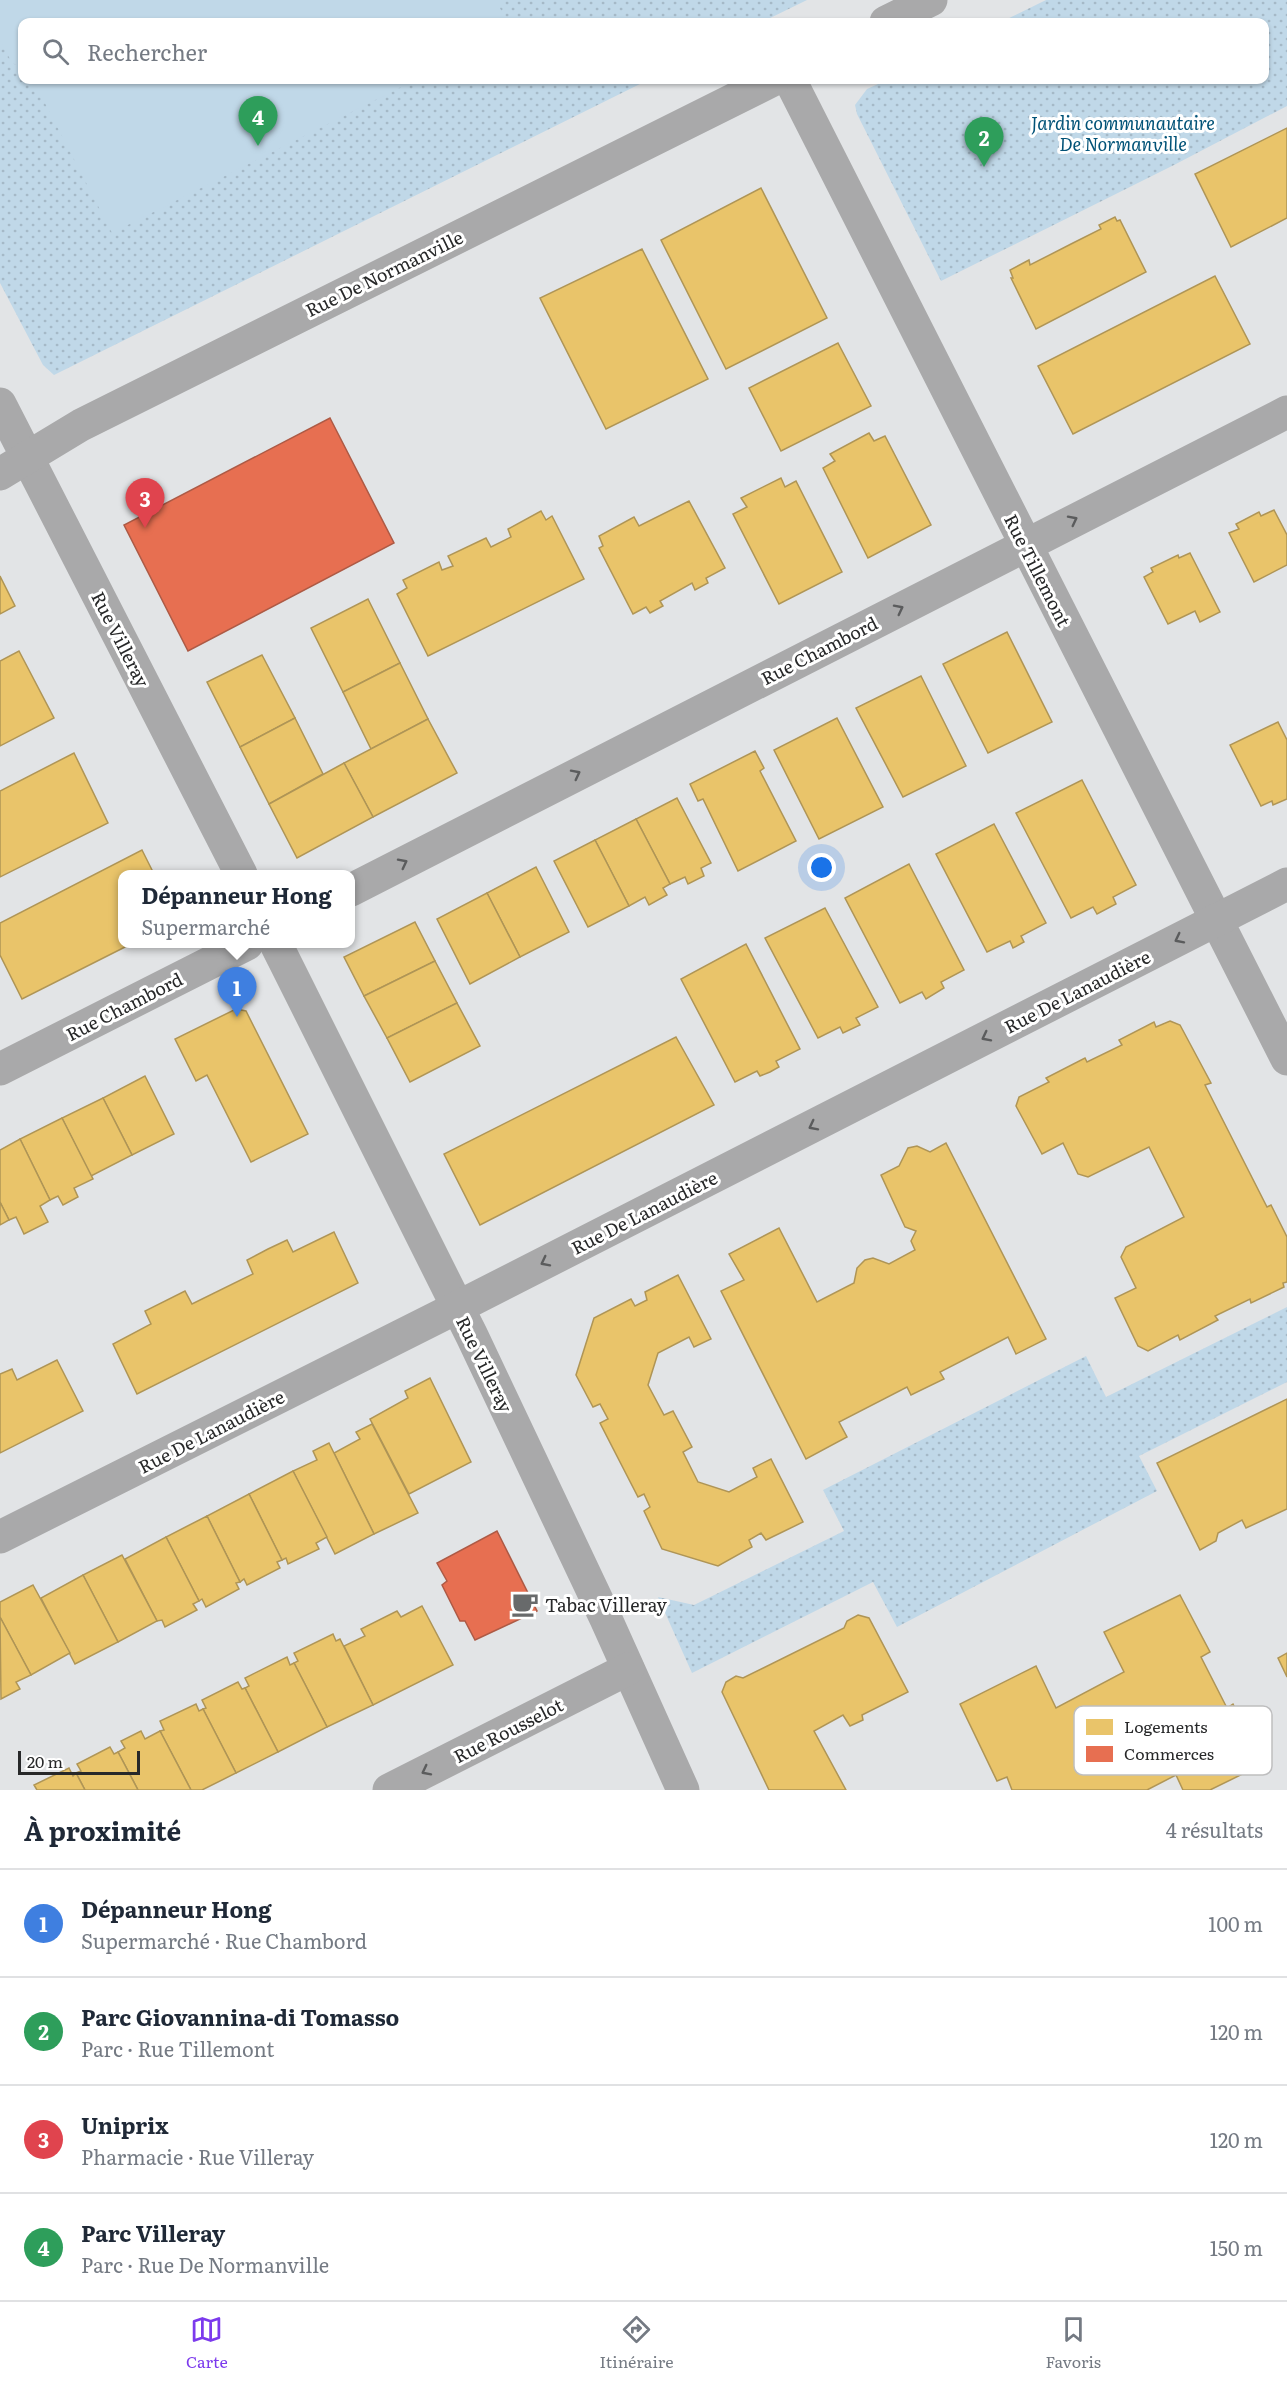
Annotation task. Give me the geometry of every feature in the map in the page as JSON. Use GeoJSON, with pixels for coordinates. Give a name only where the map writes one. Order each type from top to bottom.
{"type":"FeatureCollection","features":[{"type":"Feature","properties":{"kind":"street"},"geometry":{"type":"LineString","coordinates":[[894,18],[931,0]]}},
{"type":"Feature","properties":{"kind":"street","name":"Rue De Normanville"},"geometry":{"type":"LineString","coordinates":[[0,474],[81,425],[765,84]]}},
{"type":"Feature","properties":{"kind":"street","name":"Rue Tillemont"},"geometry":{"type":"LineString","coordinates":[[792,84],[910,312],[1025,545],[1287,1059]]}},
{"type":"Feature","properties":{"kind":"street","name":"Rue Villeray"},"geometry":{"type":"LineString","coordinates":[[0,404],[239,870]]}},
{"type":"Feature","properties":{"kind":"street","name":"Rue Chambord"},"geometry":{"type":"LineString","coordinates":[[355,888],[1287,412]]}},
{"type":"Feature","properties":{"kind":"street","name":"Rue De Lanaudière"},"geometry":{"type":"LineString","coordinates":[[0,1537],[458,1307],[1287,884]]}},
{"type":"Feature","properties":{"kind":"street","name":"Rue Chambord"},"geometry":{"type":"LineString","coordinates":[[0,1069],[239,948]]}},
{"type":"Feature","properties":{"kind":"street","name":"Rue Villeray"},"geometry":{"type":"LineString","coordinates":[[278,948],[458,1307],[683,1790]]}},
{"type":"Feature","properties":{"kind":"street","name":"Rue Rousselot"},"geometry":{"type":"LineString","coordinates":[[389,1790],[628,1669]]}},
{"type":"Feature","properties":{"kind":"green space"},"geometry":{"type":"Polygon","coordinates":[[[0,0],[807,0],[770,18],[18,18],[18,84],[640,84],[54,375],[43,365],[0,283],[0,0]]]}},
{"type":"Feature","properties":{"kind":"green space"},"geometry":{"type":"Polygon","coordinates":[[[0,0],[496,0],[505,18],[18,18],[18,65],[12,63],[0,40],[0,0]]]}},
{"type":"Feature","properties":{"kind":"green space","name":"Jardin communautaire De Normanville"},"geometry":{"type":"Polygon","coordinates":[[[1046,0],[1287,0],[1287,106],[941,281],[857,114],[855,105],[867,89],[878,84],[1269,84],[1269,18],[1009,18],[1046,0]]]}},
{"type":"Feature","properties":{"kind":"green space"},"geometry":{"type":"Polygon","coordinates":[[[35,84],[407,84],[112,233],[35,84]]]}},
{"type":"Feature","properties":{"kind":"green space"},"geometry":{"type":"Polygon","coordinates":[[[1287,1307],[1287,1382],[1139,1456],[1157,1491],[897,1627],[873,1582],[692,1673],[658,1597],[694,1605],[844,1531],[823,1490],[1086,1356],[1106,1397],[1287,1307]]]}},
{"type":"Feature","properties":{"kind":"building: Logements"},"geometry":{"type":"Polygon","coordinates":[[[1287,128],[1287,218],[1231,247],[1195,174],[1287,128]]]}},
{"type":"Feature","properties":{"kind":"building: Logements"},"geometry":{"type":"Polygon","coordinates":[[[761,188],[827,318],[726,369],[661,240],[761,188]]]}},
{"type":"Feature","properties":{"kind":"building: Logements"},"geometry":{"type":"Polygon","coordinates":[[[1115,217],[1117,221],[1120,220],[1146,272],[1036,329],[1011,278],[1013,278],[1010,270],[1029,260],[1030,265],[1101,229],[1099,225],[1115,217]]]}},
{"type":"Feature","properties":{"kind":"building: Logements"},"geometry":{"type":"Polygon","coordinates":[[[642,249],[708,379],[606,429],[540,298],[642,249]]]}},
{"type":"Feature","properties":{"kind":"building: Logements"},"geometry":{"type":"Polygon","coordinates":[[[1215,276],[1250,344],[1073,434],[1038,366],[1215,276]]]}},
{"type":"Feature","properties":{"kind":"building: Logements"},"geometry":{"type":"Polygon","coordinates":[[[838,343],[871,406],[781,451],[749,388],[838,343]]]}},
{"type":"Feature","properties":{"kind":"building: Logements"},"geometry":{"type":"Polygon","coordinates":[[[869,433],[874,441],[885,436],[931,525],[868,558],[823,468],[835,461],[830,454],[869,433]]]}},
{"type":"Feature","properties":{"kind":"building: Logements"},"geometry":{"type":"Polygon","coordinates":[[[781,478],[785,487],[796,481],[842,572],[779,604],[733,514],[747,507],[741,498],[781,478]]]}},
{"type":"Feature","properties":{"kind":"building: Logements"},"geometry":{"type":"Polygon","coordinates":[[[689,501],[725,568],[706,578],[708,583],[695,590],[692,583],[660,601],[663,606],[650,613],[646,607],[633,614],[599,548],[603,546],[599,536],[634,517],[639,526],[689,501]]]}},
{"type":"Feature","properties":{"kind":"building: Logements"},"geometry":{"type":"Polygon","coordinates":[[[1274,510],[1287,535],[1287,565],[1254,582],[1229,533],[1239,529],[1236,524],[1259,512],[1261,516],[1274,510]]]}},
{"type":"Feature","properties":{"kind":"building: Logements"},"geometry":{"type":"Polygon","coordinates":[[[541,511],[546,520],[552,516],[584,579],[428,656],[397,594],[407,588],[403,580],[439,562],[442,570],[453,566],[448,556],[486,538],[491,547],[511,537],[508,529],[541,511]]]}},
{"type":"Feature","properties":{"kind":"building: Logements"},"geometry":{"type":"Polygon","coordinates":[[[1190,553],[1220,612],[1200,622],[1195,611],[1168,624],[1144,577],[1153,572],[1151,568],[1178,555],[1179,558],[1190,553]]]}},
{"type":"Feature","properties":{"kind":"building: Logements"},"geometry":{"type":"Polygon","coordinates":[[[0,576],[15,606],[0,614],[0,576]]]}},
{"type":"Feature","properties":{"kind":"building: Logements"},"geometry":{"type":"Polygon","coordinates":[[[368,599],[400,663],[343,692],[311,628],[368,599]]]}},
{"type":"Feature","properties":{"kind":"building: Logements"},"geometry":{"type":"Polygon","coordinates":[[[1007,632],[1052,722],[988,753],[943,664],[1007,632]]]}},
{"type":"Feature","properties":{"kind":"building: Logements"},"geometry":{"type":"Polygon","coordinates":[[[19,651],[54,718],[0,746],[0,661],[19,651]]]}},
{"type":"Feature","properties":{"kind":"building: Logements"},"geometry":{"type":"Polygon","coordinates":[[[262,655],[295,718],[240,747],[207,682],[262,655]]]}},
{"type":"Feature","properties":{"kind":"building: Logements"},"geometry":{"type":"Polygon","coordinates":[[[400,663],[428,719],[371,749],[343,692],[400,663]]]}},
{"type":"Feature","properties":{"kind":"building: Logements"},"geometry":{"type":"Polygon","coordinates":[[[921,676],[966,766],[903,797],[856,708],[921,676]]]}},
{"type":"Feature","properties":{"kind":"building: Logements"},"geometry":{"type":"Polygon","coordinates":[[[295,718],[323,774],[269,804],[240,747],[295,718]]]}},
{"type":"Feature","properties":{"kind":"building: Logements"},"geometry":{"type":"Polygon","coordinates":[[[837,718],[883,807],[819,839],[774,750],[837,718]]]}},
{"type":"Feature","properties":{"kind":"building: Logements"},"geometry":{"type":"Polygon","coordinates":[[[428,719],[457,773],[373,817],[344,763],[428,719]]]}},
{"type":"Feature","properties":{"kind":"building: Logements"},"geometry":{"type":"Polygon","coordinates":[[[1278,722],[1287,740],[1287,799],[1273,805],[1272,801],[1261,806],[1230,745],[1278,722]]]}},
{"type":"Feature","properties":{"kind":"building: Logements"},"geometry":{"type":"Polygon","coordinates":[[[755,751],[764,768],[760,771],[796,841],[738,871],[703,799],[698,801],[690,784],[755,751]]]}},
{"type":"Feature","properties":{"kind":"building: Logements"},"geometry":{"type":"Polygon","coordinates":[[[74,753],[108,823],[0,877],[0,791],[74,753]]]}},
{"type":"Feature","properties":{"kind":"building: Logements"},"geometry":{"type":"Polygon","coordinates":[[[344,763],[373,817],[297,858],[269,804],[344,763]]]}},
{"type":"Feature","properties":{"kind":"building: Logements"},"geometry":{"type":"Polygon","coordinates":[[[1082,780],[1136,885],[1113,897],[1116,904],[1097,914],[1093,907],[1071,918],[1016,813],[1082,780]]]}},
{"type":"Feature","properties":{"kind":"building: Logements"},"geometry":{"type":"Polygon","coordinates":[[[677,798],[711,863],[701,868],[704,876],[688,884],[685,877],[670,884],[636,819],[677,798]]]}},
{"type":"Feature","properties":{"kind":"building: Logements"},"geometry":{"type":"Polygon","coordinates":[[[636,819],[670,884],[663,888],[667,895],[649,905],[645,897],[629,906],[595,840],[636,819]]]}},
{"type":"Feature","properties":{"kind":"building: Logements"},"geometry":{"type":"Polygon","coordinates":[[[994,824],[1046,923],[1021,936],[1024,942],[1013,948],[1010,941],[987,952],[936,854],[994,824]]]}},
{"type":"Feature","properties":{"kind":"building: Logements"},"geometry":{"type":"Polygon","coordinates":[[[595,840],[629,906],[588,927],[554,861],[595,840]]]}},
{"type":"Feature","properties":{"kind":"building: Logements"},"geometry":{"type":"Polygon","coordinates":[[[142,850],[152,870],[118,870],[118,948],[123,948],[22,999],[0,955],[0,923],[142,850]]]}},
{"type":"Feature","properties":{"kind":"building: Logements"},"geometry":{"type":"Polygon","coordinates":[[[909,864],[964,970],[941,982],[944,988],[926,999],[922,992],[900,1003],[845,898],[909,864]]]}},
{"type":"Feature","properties":{"kind":"building: Logements"},"geometry":{"type":"Polygon","coordinates":[[[536,867],[569,932],[520,957],[487,893],[536,867]]]}},
{"type":"Feature","properties":{"kind":"building: Logements"},"geometry":{"type":"Polygon","coordinates":[[[487,893],[520,957],[470,984],[437,919],[487,893]]]}},
{"type":"Feature","properties":{"kind":"building: Logements"},"geometry":{"type":"Polygon","coordinates":[[[825,908],[878,1007],[856,1018],[860,1025],[843,1033],[840,1027],[818,1038],[765,938],[825,908]]]}},
{"type":"Feature","properties":{"kind":"building: Logements"},"geometry":{"type":"Polygon","coordinates":[[[415,922],[435,961],[364,996],[344,957],[415,922]]]}},
{"type":"Feature","properties":{"kind":"building: Logements"},"geometry":{"type":"Polygon","coordinates":[[[746,944],[800,1049],[776,1061],[779,1067],[770,1072],[760,1076],[757,1071],[735,1082],[681,979],[746,944]]]}},
{"type":"Feature","properties":{"kind":"building: Logements"},"geometry":{"type":"Polygon","coordinates":[[[435,961],[457,1003],[387,1038],[364,996],[435,961]]]}},
{"type":"Feature","properties":{"kind":"building: Logements"},"geometry":{"type":"Polygon","coordinates":[[[457,1003],[480,1046],[410,1082],[387,1038],[457,1003]]]}},
{"type":"Feature","properties":{"kind":"building: Logements"},"geometry":{"type":"Polygon","coordinates":[[[236,1009],[246,1011],[308,1134],[251,1162],[207,1075],[196,1081],[175,1039],[236,1009]]]}},
{"type":"Feature","properties":{"kind":"building: Logements"},"geometry":{"type":"Polygon","coordinates":[[[1170,1021],[1180,1025],[1211,1083],[1205,1085],[1267,1207],[1271,1205],[1287,1237],[1287,1282],[1283,1283],[1284,1287],[1251,1303],[1250,1299],[1215,1316],[1218,1320],[1180,1340],[1178,1335],[1148,1351],[1138,1346],[1115,1298],[1136,1288],[1121,1257],[1126,1247],[1184,1217],[1149,1147],[1088,1177],[1078,1174],[1063,1143],[1042,1154],[1016,1106],[1019,1097],[1049,1082],[1046,1078],[1085,1058],[1087,1062],[1122,1045],[1119,1040],[1154,1022],[1156,1027],[1170,1021]]]}},
{"type":"Feature","properties":{"kind":"building: Logements"},"geometry":{"type":"Polygon","coordinates":[[[676,1037],[714,1105],[480,1225],[444,1154],[676,1037]]]}},
{"type":"Feature","properties":{"kind":"building: Logements"},"geometry":{"type":"Polygon","coordinates":[[[145,1076],[174,1134],[132,1155],[103,1098],[145,1076]]]}},
{"type":"Feature","properties":{"kind":"building: Logements"},"geometry":{"type":"Polygon","coordinates":[[[103,1098],[132,1155],[91,1176],[62,1118],[103,1098]]]}},
{"type":"Feature","properties":{"kind":"building: Logements"},"geometry":{"type":"Polygon","coordinates":[[[62,1118],[93,1179],[74,1188],[78,1197],[63,1205],[58,1196],[50,1200],[20,1139],[62,1118]]]}},
{"type":"Feature","properties":{"kind":"building: Logements"},"geometry":{"type":"Polygon","coordinates":[[[20,1139],[50,1200],[40,1206],[48,1222],[24,1234],[16,1217],[9,1220],[0,1202],[0,1150],[20,1139]]]}},
{"type":"Feature","properties":{"kind":"building: Logements"},"geometry":{"type":"Polygon","coordinates":[[[946,1143],[1046,1339],[1016,1354],[1008,1337],[940,1372],[944,1379],[911,1395],[907,1387],[839,1422],[847,1437],[806,1459],[721,1291],[744,1280],[729,1254],[779,1228],[817,1302],[854,1283],[857,1268],[865,1260],[873,1258],[889,1264],[915,1250],[911,1241],[916,1231],[905,1227],[881,1175],[899,1166],[908,1148],[917,1146],[930,1152],[946,1143]]]}},
{"type":"Feature","properties":{"kind":"building: Logements"},"geometry":{"type":"Polygon","coordinates":[[[0,1202],[9,1220],[0,1225],[0,1202]]]}},
{"type":"Feature","properties":{"kind":"building: Logements"},"geometry":{"type":"Polygon","coordinates":[[[334,1232],[358,1283],[137,1394],[113,1344],[151,1324],[145,1311],[185,1291],[192,1304],[253,1274],[247,1260],[268,1249],[287,1240],[293,1252],[334,1232]]]}},
{"type":"Feature","properties":{"kind":"building: Logements"},"geometry":{"type":"Polygon","coordinates":[[[678,1275],[711,1339],[694,1347],[689,1337],[658,1353],[648,1385],[664,1415],[673,1411],[692,1447],[683,1452],[698,1482],[729,1492],[757,1477],[753,1468],[771,1459],[803,1522],[766,1540],[761,1533],[749,1540],[752,1547],[718,1566],[662,1549],[644,1511],[650,1507],[644,1494],[638,1497],[600,1423],[608,1419],[600,1404],[593,1407],[576,1375],[594,1318],[631,1299],[635,1306],[647,1300],[645,1292],[678,1275]]]}},
{"type":"Feature","properties":{"kind":"building: Logements"},"geometry":{"type":"Polygon","coordinates":[[[57,1360],[83,1411],[0,1453],[0,1374],[12,1369],[17,1380],[57,1360]]]}},
{"type":"Feature","properties":{"kind":"building: Logements"},"geometry":{"type":"Polygon","coordinates":[[[430,1378],[471,1462],[409,1494],[370,1419],[408,1398],[405,1391],[430,1378]]]}},
{"type":"Feature","properties":{"kind":"building: Logements"},"geometry":{"type":"Polygon","coordinates":[[[1287,1399],[1287,1509],[1246,1528],[1242,1520],[1218,1533],[1216,1541],[1200,1550],[1157,1463],[1287,1399]]]}},
{"type":"Feature","properties":{"kind":"building: Logements"},"geometry":{"type":"Polygon","coordinates":[[[372,1424],[418,1513],[374,1534],[334,1453],[360,1439],[356,1432],[372,1424]]]}},
{"type":"Feature","properties":{"kind":"building: Logements"},"geometry":{"type":"Polygon","coordinates":[[[329,1443],[374,1534],[335,1554],[293,1471],[317,1460],[313,1451],[329,1443]]]}},
{"type":"Feature","properties":{"kind":"building: Logements"},"geometry":{"type":"Polygon","coordinates":[[[293,1471],[327,1537],[316,1543],[319,1549],[288,1564],[286,1558],[282,1560],[249,1494],[293,1471]]]}},
{"type":"Feature","properties":{"kind":"building: Logements"},"geometry":{"type":"Polygon","coordinates":[[[249,1494],[282,1560],[277,1562],[280,1568],[247,1585],[244,1579],[240,1582],[207,1516],[249,1494]]]}},
{"type":"Feature","properties":{"kind":"building: Logements"},"geometry":{"type":"Polygon","coordinates":[[[207,1516],[240,1582],[236,1583],[239,1589],[206,1607],[202,1599],[199,1601],[166,1537],[207,1516]]]}},
{"type":"Feature","properties":{"kind":"building: Logements"},"geometry":{"type":"Polygon","coordinates":[[[166,1537],[199,1601],[193,1604],[197,1610],[165,1627],[162,1620],[157,1621],[125,1559],[166,1537]]]}},
{"type":"Feature","properties":{"kind":"building: Logements"},"geometry":{"type":"Polygon","coordinates":[[[122,1555],[157,1621],[118,1642],[83,1575],[122,1555]]]}},
{"type":"Feature","properties":{"kind":"building: Logements"},"geometry":{"type":"Polygon","coordinates":[[[83,1575],[118,1642],[75,1664],[41,1598],[83,1575]]]}},
{"type":"Feature","properties":{"kind":"building: Logements"},"geometry":{"type":"Polygon","coordinates":[[[33,1585],[70,1653],[31,1675],[0,1617],[0,1602],[33,1585]]]}},
{"type":"Feature","properties":{"kind":"building: Logements"},"geometry":{"type":"Polygon","coordinates":[[[1180,1595],[1210,1652],[1201,1657],[1226,1706],[1074,1706],[1074,1775],[1176,1775],[1147,1790],[1012,1790],[1007,1777],[997,1781],[960,1704],[1036,1666],[1056,1708],[1124,1672],[1104,1632],[1180,1595]]]}},
{"type":"Feature","properties":{"kind":"building: Logements"},"geometry":{"type":"Polygon","coordinates":[[[422,1606],[453,1665],[373,1705],[344,1646],[365,1636],[361,1629],[397,1611],[401,1617],[422,1606]]]}},
{"type":"Feature","properties":{"kind":"building: Logements"},"geometry":{"type":"Polygon","coordinates":[[[858,1615],[869,1618],[908,1692],[862,1715],[863,1720],[850,1726],[843,1715],[814,1731],[846,1790],[769,1790],[722,1692],[726,1682],[736,1676],[743,1678],[844,1628],[847,1621],[858,1615]]]}},
{"type":"Feature","properties":{"kind":"building: Logements"},"geometry":{"type":"Polygon","coordinates":[[[0,1617],[31,1675],[16,1682],[20,1689],[1,1699],[0,1617]]]}},
{"type":"Feature","properties":{"kind":"building: Logements"},"geometry":{"type":"Polygon","coordinates":[[[333,1634],[336,1641],[340,1639],[373,1705],[327,1727],[294,1663],[298,1661],[294,1653],[333,1634]]]}},
{"type":"Feature","properties":{"kind":"building: Logements"},"geometry":{"type":"Polygon","coordinates":[[[1287,1653],[1287,1677],[1278,1658],[1287,1653]]]}},
{"type":"Feature","properties":{"kind":"building: Logements"},"geometry":{"type":"Polygon","coordinates":[[[287,1657],[290,1665],[294,1663],[327,1727],[278,1752],[245,1688],[249,1686],[245,1678],[287,1657]]]}},
{"type":"Feature","properties":{"kind":"building: Logements"},"geometry":{"type":"Polygon","coordinates":[[[238,1682],[242,1689],[245,1688],[278,1752],[236,1773],[203,1709],[206,1708],[202,1700],[238,1682]]]}},
{"type":"Feature","properties":{"kind":"building: Logements"},"geometry":{"type":"Polygon","coordinates":[[[196,1704],[199,1711],[203,1709],[236,1773],[202,1790],[191,1790],[160,1731],[164,1730],[160,1721],[196,1704]]]}},
{"type":"Feature","properties":{"kind":"building: Logements"},"geometry":{"type":"Polygon","coordinates":[[[141,1731],[145,1739],[160,1731],[191,1790],[138,1790],[118,1752],[125,1748],[121,1741],[141,1731]]]}},
{"type":"Feature","properties":{"kind":"building: Logements"},"geometry":{"type":"Polygon","coordinates":[[[110,1747],[114,1754],[118,1752],[138,1790],[85,1790],[76,1773],[81,1771],[77,1764],[110,1747]]]}},
{"type":"Feature","properties":{"kind":"building: Logements"},"geometry":{"type":"Polygon","coordinates":[[[69,1768],[73,1776],[76,1773],[85,1790],[37,1790],[34,1785],[69,1768]]]}},
{"type":"Feature","properties":{"kind":"building: Logements"},"geometry":{"type":"Polygon","coordinates":[[[1176,1775],[1241,1775],[1210,1790],[1183,1790],[1176,1775]]]}},
{"type":"Feature","properties":{"kind":"building: Commerces"},"geometry":{"type":"Polygon","coordinates":[[[330,418],[394,543],[188,651],[124,525],[330,418]]]}},
{"type":"Feature","properties":{"kind":"building: Commerces"},"geometry":{"type":"Polygon","coordinates":[[[497,1531],[537,1611],[475,1640],[465,1621],[460,1621],[442,1585],[447,1581],[437,1563],[497,1531]]]}},
{"type":"Feature","properties":{"kind":"place","name":"Parc Villeray"},"geometry":{"type":"Point","coordinates":[258,146]}},
{"type":"Feature","properties":{"kind":"place","name":"Parc Giovannina-di Tomasso"},"geometry":{"type":"Point","coordinates":[984,167]}},
{"type":"Feature","properties":{"kind":"place","name":"Uniprix"},"geometry":{"type":"Point","coordinates":[145,528]}},
{"type":"Feature","properties":{"kind":"place","name":"Dépanneur Hong"},"geometry":{"type":"Point","coordinates":[237,1017]}},
{"type":"Feature","properties":{"kind":"place","name":"Tabac Villeray"},"geometry":{"type":"Point","coordinates":[525,1604]}}]}
